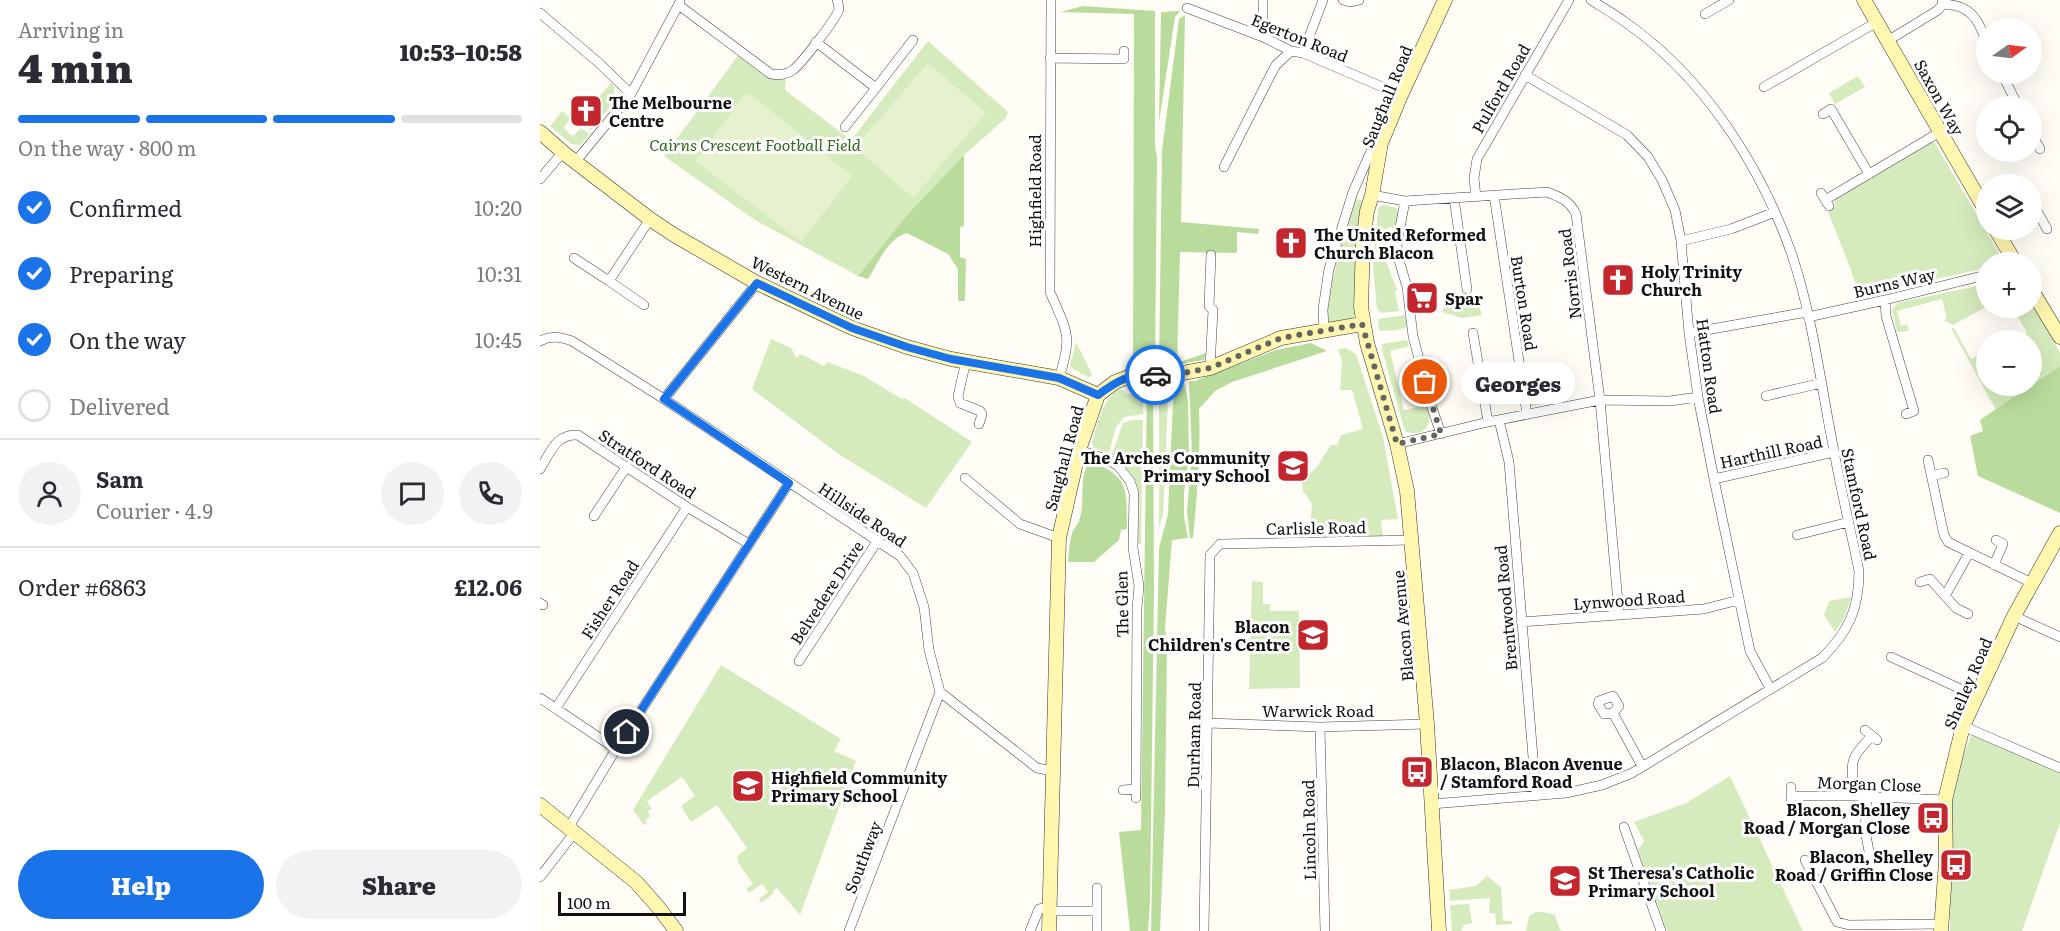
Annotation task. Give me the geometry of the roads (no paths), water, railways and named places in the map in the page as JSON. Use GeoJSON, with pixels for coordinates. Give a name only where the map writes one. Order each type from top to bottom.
{"type":"FeatureCollection","features":[{"type":"Feature","properties":{"kind":"street"},"geometry":{"type":"LineString","coordinates":[[576,161],[631,94],[680,3],[771,75],[782,76],[792,71],[835,18],[839,9],[837,0]]}},
{"type":"Feature","properties":{"kind":"street","name":"Highfield Road"},"geometry":{"type":"LineString","coordinates":[[1051,0],[1050,292],[1066,331],[1068,343],[1059,378]]}},
{"type":"Feature","properties":{"kind":"street"},"geometry":{"type":"LineString","coordinates":[[1263,0],[1263,37]]}},
{"type":"Feature","properties":{"kind":"street"},"geometry":{"type":"LineString","coordinates":[[1303,53],[1323,0]]}},
{"type":"Feature","properties":{"kind":"street"},"geometry":{"type":"LineString","coordinates":[[1343,0],[1350,2],[1359,0]]}},
{"type":"Feature","properties":{"kind":"street","name":"Saughall Road"},"geometry":{"type":"LineString","coordinates":[[1048,931],[1059,538],[1078,450],[1098,395],[1115,382],[1131,376],[1177,374],[1210,368],[1281,338],[1362,324],[1363,243],[1367,211],[1382,143],[1401,94],[1445,0]]}},
{"type":"Feature","properties":{"kind":"street","name":"Pulford Road"},"geometry":{"type":"LineString","coordinates":[[1476,196],[1474,178],[1477,159],[1569,0]]}},
{"type":"Feature","properties":{"kind":"street","name":"Stamford Road"},"geometry":{"type":"LineString","coordinates":[[1432,804],[1566,793],[1602,784],[1632,773],[1822,657],[1845,630],[1859,591],[1859,571],[1808,314],[1792,256],[1775,212],[1750,161],[1708,100],[1675,64],[1626,22],[1591,0]]}},
{"type":"Feature","properties":{"kind":"street"},"geometry":{"type":"LineString","coordinates":[[1707,10],[1730,0]]}},
{"type":"Feature","properties":{"kind":"street","name":"Saxon Way"},"geometry":{"type":"LineString","coordinates":[[1864,0],[1976,194]]}},
{"type":"Feature","properties":{"kind":"street"},"geometry":{"type":"LineString","coordinates":[[1889,40],[1938,10],[1943,2],[1970,11],[1976,18]]}},
{"type":"Feature","properties":{"kind":"street","name":"Egerton Road"},"geometry":{"type":"LineString","coordinates":[[1187,8],[1401,94]]}},
{"type":"Feature","properties":{"kind":"street"},"geometry":{"type":"LineString","coordinates":[[540,13],[631,94]]}},
{"type":"Feature","properties":{"kind":"street"},"geometry":{"type":"LineString","coordinates":[[1763,86],[1877,22]]}},
{"type":"Feature","properties":{"kind":"street"},"geometry":{"type":"LineString","coordinates":[[845,127],[913,40]]}},
{"type":"Feature","properties":{"kind":"street"},"geometry":{"type":"LineString","coordinates":[[816,42],[876,87]]}},
{"type":"Feature","properties":{"kind":"street"},"geometry":{"type":"LineString","coordinates":[[1050,58],[1124,59],[1124,51]]}},
{"type":"Feature","properties":{"kind":"street"},"geometry":{"type":"LineString","coordinates":[[1224,167],[1269,76],[1276,65],[1291,51]]}},
{"type":"Feature","properties":{"kind":"street","name":"Hatton Road"},"geometry":{"type":"LineString","coordinates":[[1526,75],[1627,135],[1648,157],[1662,180],[1675,210],[1681,241],[1689,333],[1698,397],[1714,479],[1750,651],[1770,688]]}},
{"type":"Feature","properties":{"kind":"street"},"geometry":{"type":"LineString","coordinates":[[1823,114],[1832,109],[1869,174]]}},
{"type":"Feature","properties":{"kind":"street","name":"Western Avenue"},"geometry":{"type":"LineString","coordinates":[[540,132],[650,219],[757,283],[852,328],[907,347],[966,361],[1059,378],[1098,395]]}},
{"type":"Feature","properties":{"kind":"street"},"geometry":{"type":"LineString","coordinates":[[1825,200],[1940,132]]}},
{"type":"Feature","properties":{"kind":"street"},"geometry":{"type":"LineString","coordinates":[[1324,331],[1323,309],[1329,269],[1350,200],[1371,151],[1382,143]]}},
{"type":"Feature","properties":{"kind":"street"},"geometry":{"type":"LineString","coordinates":[[540,179],[563,152]]}},
{"type":"Feature","properties":{"kind":"street","name":"Norris Road"},"geometry":{"type":"LineString","coordinates":[[1372,195],[1404,201],[1547,192],[1563,198],[1572,206],[1576,214],[1600,400],[1619,614]]}},
{"type":"Feature","properties":{"kind":"street","name":"Burton Road"},"geometry":{"type":"LineString","coordinates":[[1494,195],[1527,414]]}},
{"type":"Feature","properties":{"kind":"street"},"geometry":{"type":"LineString","coordinates":[[1454,198],[1467,289]]}},
{"type":"Feature","properties":{"kind":"street"},"geometry":{"type":"LineString","coordinates":[[1404,201],[1396,243],[1398,257],[1407,287],[1413,336],[1441,434]]}},
{"type":"Feature","properties":{"kind":"street"},"geometry":{"type":"LineString","coordinates":[[1681,241],[1731,229],[1775,212]]}},
{"type":"Feature","properties":{"kind":"street"},"geometry":{"type":"LineString","coordinates":[[609,281],[650,219]]}},
{"type":"Feature","properties":{"kind":"street"},"geometry":{"type":"LineString","coordinates":[[2042,219],[2048,229]]}},
{"type":"Feature","properties":{"kind":"street"},"geometry":{"type":"LineString","coordinates":[[1210,368],[1213,310],[1209,306],[1211,255]]}},
{"type":"Feature","properties":{"kind":"street"},"geometry":{"type":"LineString","coordinates":[[574,258],[644,305]]}},
{"type":"Feature","properties":{"kind":"street","name":"Burns Way"},"geometry":{"type":"LineString","coordinates":[[1689,333],[1885,300],[1976,277]]}},
{"type":"Feature","properties":{"kind":"street"},"geometry":{"type":"LineString","coordinates":[[664,399],[757,283]]}},
{"type":"Feature","properties":{"kind":"street"},"geometry":{"type":"LineString","coordinates":[[1885,300],[1886,316],[1914,411],[1906,414]]}},
{"type":"Feature","properties":{"kind":"street"},"geometry":{"type":"LineString","coordinates":[[2042,307],[2060,337]]}},
{"type":"Feature","properties":{"kind":"street","name":"Blacon Avenue"},"geometry":{"type":"LineString","coordinates":[[1362,324],[1397,444],[1407,491],[1427,724],[1439,931]]}},
{"type":"Feature","properties":{"kind":"street"},"geometry":{"type":"LineString","coordinates":[[1473,333],[1488,422]]}},
{"type":"Feature","properties":{"kind":"street","name":"Hillside Road"},"geometry":{"type":"LineString","coordinates":[[540,341],[551,337],[562,337],[572,341],[664,399],[900,556],[913,573],[924,607],[929,650],[940,692]]}},
{"type":"Feature","properties":{"kind":"street"},"geometry":{"type":"LineString","coordinates":[[966,361],[958,396],[960,403],[980,411],[982,414],[979,424]]}},
{"type":"Feature","properties":{"kind":"street"},"geometry":{"type":"LineString","coordinates":[[1766,396],[1822,383]]}},
{"type":"Feature","properties":{"kind":"street"},"geometry":{"type":"LineString","coordinates":[[1397,444],[1488,422],[1600,400],[1670,401],[1698,397]]}},
{"type":"Feature","properties":{"kind":"street","name":"Brentwood Road"},"geometry":{"type":"LineString","coordinates":[[1499,420],[1509,462],[1536,794]]}},
{"type":"Feature","properties":{"kind":"street","name":"Stratford Road"},"geometry":{"type":"LineString","coordinates":[[540,469],[560,437],[568,434],[578,435],[687,507],[749,544]]}},
{"type":"Feature","properties":{"kind":"street","name":"The Glen"},"geometry":{"type":"LineString","coordinates":[[1078,450],[1109,460],[1118,466],[1130,481],[1134,493],[1133,548],[1140,586],[1137,608],[1136,793],[1123,789]]}},
{"type":"Feature","properties":{"kind":"street","name":"Harthill Road"},"geometry":{"type":"LineString","coordinates":[[1714,479],[1834,452]]}},
{"type":"Feature","properties":{"kind":"street"},"geometry":{"type":"LineString","coordinates":[[1928,460],[1944,535],[1948,542],[2032,583]]}},
{"type":"Feature","properties":{"kind":"street"},"geometry":{"type":"LineString","coordinates":[[594,516],[627,466]]}},
{"type":"Feature","properties":{"kind":"street"},"geometry":{"type":"LineString","coordinates":[[1931,476],[1944,474]]}},
{"type":"Feature","properties":{"kind":"street"},"geometry":{"type":"LineString","coordinates":[[964,491],[968,480],[1020,524],[1059,538]]}},
{"type":"Feature","properties":{"kind":"street"},"geometry":{"type":"LineString","coordinates":[[540,877],[572,830],[616,749],[789,483]]}},
{"type":"Feature","properties":{"kind":"street","name":"Fisher Road"},"geometry":{"type":"LineString","coordinates":[[556,708],[687,507]]}},
{"type":"Feature","properties":{"kind":"street"},"geometry":{"type":"LineString","coordinates":[[1797,535],[1849,522]]}},
{"type":"Feature","properties":{"kind":"street","name":"Shelley Road"},"geometry":{"type":"LineString","coordinates":[[1942,928],[1946,860],[1946,800],[1963,726],[2014,616],[2060,533]]}},
{"type":"Feature","properties":{"kind":"street","name":"Belvedere Drive"},"geometry":{"type":"LineString","coordinates":[[799,661],[878,540]]}},
{"type":"Feature","properties":{"kind":"street","name":"Carlisle Road"},"geometry":{"type":"LineString","coordinates":[[1220,544],[1412,540]]}},
{"type":"Feature","properties":{"kind":"street"},"geometry":{"type":"LineString","coordinates":[[1994,565],[2002,541]]}},
{"type":"Feature","properties":{"kind":"street","name":"Durham Road"},"geometry":{"type":"LineString","coordinates":[[1204,931],[1210,555],[1220,544]]}},
{"type":"Feature","properties":{"kind":"street"},"geometry":{"type":"LineString","coordinates":[[1946,596],[1969,552]]}},
{"type":"Feature","properties":{"kind":"street"},"geometry":{"type":"LineString","coordinates":[[1920,582],[1930,579],[1956,608],[1968,614]]}},
{"type":"Feature","properties":{"kind":"street","name":"Lynwood Road"},"geometry":{"type":"LineString","coordinates":[[1521,622],[1704,609],[1739,600]]}},
{"type":"Feature","properties":{"kind":"street"},"geometry":{"type":"LineString","coordinates":[[2014,616],[2060,637]]}},
{"type":"Feature","properties":{"kind":"street"},"geometry":{"type":"LineString","coordinates":[[1891,657],[1905,657],[1976,696]]}},
{"type":"Feature","properties":{"kind":"street"},"geometry":{"type":"LineString","coordinates":[[940,692],[1037,768],[1053,771]]}},
{"type":"Feature","properties":{"kind":"street","name":"Southway"},"geometry":{"type":"LineString","coordinates":[[849,931],[940,692]]}},
{"type":"Feature","properties":{"kind":"street"},"geometry":{"type":"LineString","coordinates":[[540,698],[616,749]]}},
{"type":"Feature","properties":{"kind":"street"},"geometry":{"type":"LineString","coordinates":[[1613,713],[1642,766]]}},
{"type":"Feature","properties":{"kind":"street","name":"Warwick Road"},"geometry":{"type":"LineString","coordinates":[[1208,723],[1320,727],[1427,724]]}},
{"type":"Feature","properties":{"kind":"street"},"geometry":{"type":"LineString","coordinates":[[1963,726],[2060,768]]}},
{"type":"Feature","properties":{"kind":"street","name":"Lincoln Road"},"geometry":{"type":"LineString","coordinates":[[1320,727],[1325,931]]}},
{"type":"Feature","properties":{"kind":"street"},"geometry":{"type":"LineString","coordinates":[[1854,796],[1852,759],[1871,735]]}},
{"type":"Feature","properties":{"kind":"street","name":"Morgan Close"},"geometry":{"type":"LineString","coordinates":[[1791,796],[1867,796],[1946,800]]}},
{"type":"Feature","properties":{"kind":"street"},"geometry":{"type":"LineString","coordinates":[[1867,796],[1865,830],[1867,857]]}},
{"type":"Feature","properties":{"kind":"street"},"geometry":{"type":"LineString","coordinates":[[540,805],[636,882],[676,931]]}},
{"type":"Feature","properties":{"kind":"street"},"geometry":{"type":"LineString","coordinates":[[1639,833],[1626,832],[1661,931]]}},
{"type":"Feature","properties":{"kind":"street"},"geometry":{"type":"LineString","coordinates":[[1810,863],[1837,922],[1849,928],[1942,928]]}},
{"type":"Feature","properties":{"kind":"street"},"geometry":{"type":"LineString","coordinates":[[1097,888],[1097,931]]}},
{"type":"Feature","properties":{"kind":"street"},"geometry":{"type":"LineString","coordinates":[[1030,931],[1039,909],[1097,911]]}},
{"type":"Feature","properties":{"kind":"place","name":"The Melbourne Centre"},"geometry":{"type":"Point","coordinates":[586,111]}},
{"type":"Feature","properties":{"kind":"place","name":"The United Reformed Church Blacon"},"geometry":{"type":"Point","coordinates":[1291,243]}},
{"type":"Feature","properties":{"kind":"place","name":"Holy Trinity Church"},"geometry":{"type":"Point","coordinates":[1618,280]}},
{"type":"Feature","properties":{"kind":"place","name":"Spar"},"geometry":{"type":"Point","coordinates":[1422,298]}},
{"type":"Feature","properties":{"kind":"place","name":"Georges"},"geometry":{"type":"Point","coordinates":[1425,382]}},
{"type":"Feature","properties":{"kind":"place","name":"The Arches Community Primary School"},"geometry":{"type":"Point","coordinates":[1293,466]}},
{"type":"Feature","properties":{"kind":"place","name":"Blacon Children's Centre"},"geometry":{"type":"Point","coordinates":[1313,635]}},
{"type":"Feature","properties":{"kind":"place","name":"Blacon, Blacon Avenue / Stamford Road"},"geometry":{"type":"Point","coordinates":[1417,772]}},
{"type":"Feature","properties":{"kind":"place","name":"Highfield Community Primary School"},"geometry":{"type":"Point","coordinates":[748,786]}},
{"type":"Feature","properties":{"kind":"place","name":"Blacon, Shelley Road / Morgan Close"},"geometry":{"type":"Point","coordinates":[1933,818]}},
{"type":"Feature","properties":{"kind":"place","name":"Blacon, Shelley Road / Griffin Close"},"geometry":{"type":"Point","coordinates":[1956,865]}},
{"type":"Feature","properties":{"kind":"place","name":"St Theresa's Catholic Primary School"},"geometry":{"type":"Point","coordinates":[1565,881]}},
{"type":"Feature","properties":{"kind":"park label","name":"Cairns Crescent Football Field"},"geometry":{"type":"Point","coordinates":[755,144]}}]}
